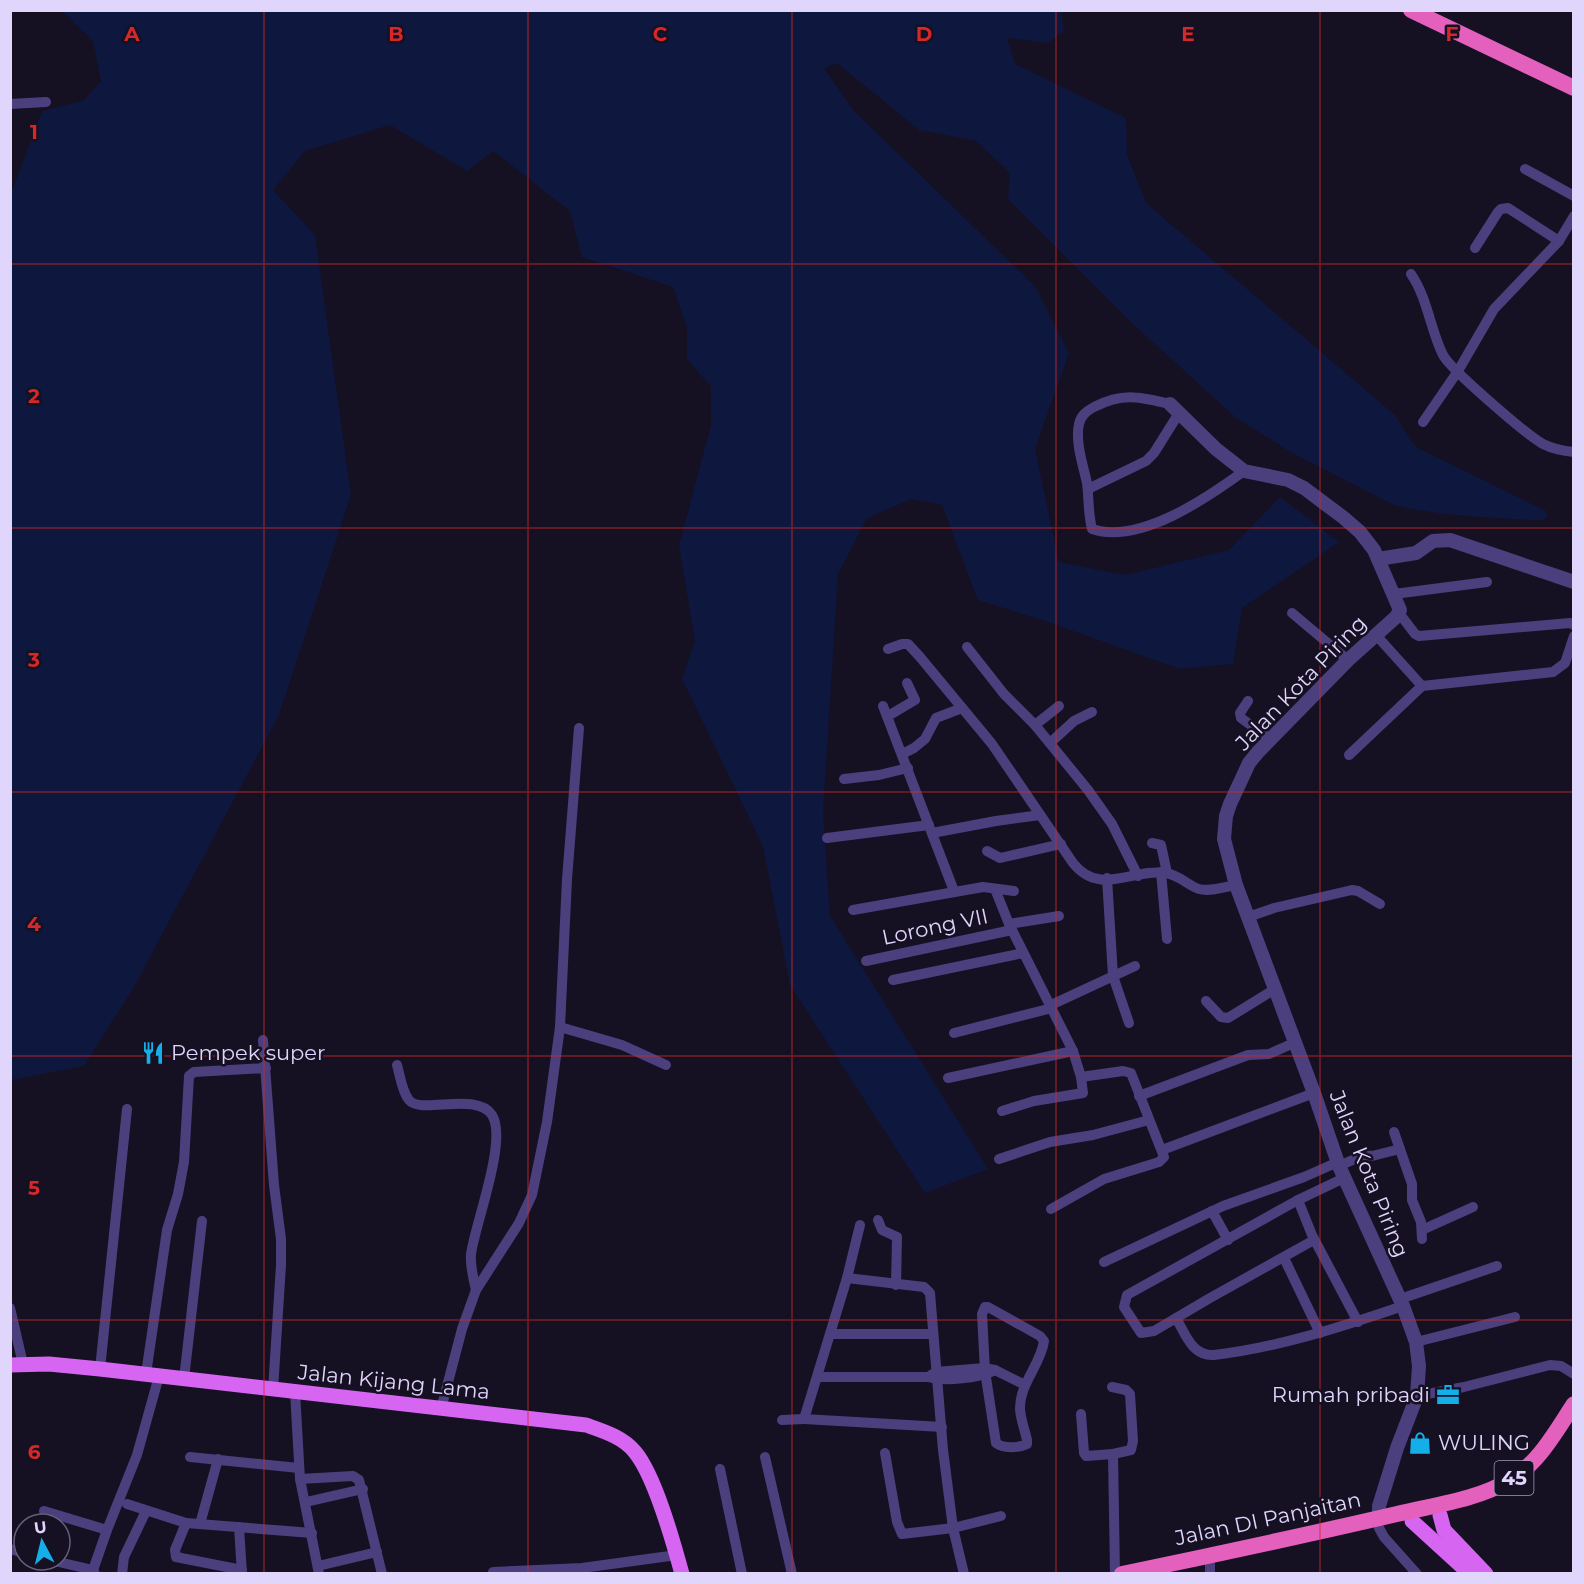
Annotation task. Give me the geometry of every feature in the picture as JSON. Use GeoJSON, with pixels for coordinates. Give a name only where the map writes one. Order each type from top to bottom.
{"type":"FeatureCollection","features":[{"type":"Feature","properties":{"kind":"highway"},"geometry":{"type":"LineString","coordinates":[[1411,10],[1574,88]]}},
{"type":"Feature","properties":{"kind":"highway","name":"45"},"geometry":{"type":"LineString","coordinates":[[1426,1515],[1511,1480],[1539,1456],[1574,1404]]}},
{"type":"Feature","properties":{"kind":"highway","name":"45"},"geometry":{"type":"LineString","coordinates":[[1426,1515],[1454,1512],[1527,1483],[1574,1417]]}},
{"type":"Feature","properties":{"kind":"highway","name":"Jalan DI Panjaitan"},"geometry":{"type":"LineString","coordinates":[[1165,1574],[1210,1569],[1426,1515]]}},
{"type":"Feature","properties":{"kind":"highway","name":"Jalan DI Panjaitan"},"geometry":{"type":"LineString","coordinates":[[1122,1574],[1377,1528]]}},
{"type":"Feature","properties":{"kind":"main road","name":"Jalan Kijang Lama"},"geometry":{"type":"LineString","coordinates":[[17,1365],[49,1364],[586,1425],[619,1439],[635,1452],[655,1490],[682,1574]]}},
{"type":"Feature","properties":{"kind":"main road"},"geometry":{"type":"LineString","coordinates":[[1426,1515],[1470,1574]]}},
{"type":"Feature","properties":{"kind":"main road"},"geometry":{"type":"LineString","coordinates":[[1426,1515],[1444,1530],[1486,1574]]}},
{"type":"Feature","properties":{"kind":"street"},"geometry":{"type":"LineString","coordinates":[[10,104],[46,102]]}},
{"type":"Feature","properties":{"kind":"street"},"geometry":{"type":"LineString","coordinates":[[1525,169],[1574,196]]}},
{"type":"Feature","properties":{"kind":"street"},"geometry":{"type":"LineString","coordinates":[[1475,248],[1498,212],[1508,208],[1558,241]]}},
{"type":"Feature","properties":{"kind":"street"},"geometry":{"type":"LineString","coordinates":[[1423,422],[1458,371],[1494,309],[1558,241],[1574,216]]}},
{"type":"Feature","properties":{"kind":"street"},"geometry":{"type":"LineString","coordinates":[[1411,274],[1422,295],[1444,357],[1468,382],[1541,443],[1561,451],[1574,452]]}},
{"type":"Feature","properties":{"kind":"street"},"geometry":{"type":"LineString","coordinates":[[1088,489],[1146,461],[1154,453],[1175,408],[1140,398],[1121,397],[1101,404],[1081,417],[1078,427],[1092,529],[1113,532],[1130,531],[1154,523],[1204,499],[1244,471]]}},
{"type":"Feature","properties":{"kind":"street","name":"Jalan Kota Piring"},"geometry":{"type":"LineString","coordinates":[[1175,408],[1216,449],[1244,471],[1288,480],[1321,499],[1360,532],[1374,550],[1394,594],[1399,613],[1348,660],[1249,763],[1226,816],[1224,838],[1236,885],[1340,1169],[1401,1303],[1416,1342],[1419,1366],[1417,1396],[1396,1449],[1379,1506],[1377,1528]]}},
{"type":"Feature","properties":{"kind":"street"},"geometry":{"type":"LineString","coordinates":[[1378,559],[1416,553],[1433,541],[1450,540],[1574,582]]}},
{"type":"Feature","properties":{"kind":"street"},"geometry":{"type":"LineString","coordinates":[[1394,594],[1487,582]]}},
{"type":"Feature","properties":{"kind":"street"},"geometry":{"type":"LineString","coordinates":[[1292,613],[1348,660]]}},
{"type":"Feature","properties":{"kind":"street"},"geometry":{"type":"LineString","coordinates":[[1399,613],[1419,636],[1570,622],[1574,625]]}},
{"type":"Feature","properties":{"kind":"street"},"geometry":{"type":"LineString","coordinates":[[1376,635],[1422,686]]}},
{"type":"Feature","properties":{"kind":"street"},"geometry":{"type":"LineString","coordinates":[[1349,754],[1422,686],[1553,672],[1565,663],[1574,636]]}},
{"type":"Feature","properties":{"kind":"street"},"geometry":{"type":"LineString","coordinates":[[888,650],[908,644],[992,744],[1079,870],[1089,877],[1122,880],[1164,873],[1199,889],[1236,885]]}},
{"type":"Feature","properties":{"kind":"street"},"geometry":{"type":"LineString","coordinates":[[967,647],[1004,694],[1035,725],[1088,790],[1112,824],[1138,876]]}},
{"type":"Feature","properties":{"kind":"street"},"geometry":{"type":"LineString","coordinates":[[907,683],[915,700],[885,711],[954,891]]}},
{"type":"Feature","properties":{"kind":"street"},"geometry":{"type":"LineString","coordinates":[[1248,702],[1240,713],[1241,718],[1270,739]]}},
{"type":"Feature","properties":{"kind":"street"},"geometry":{"type":"LineString","coordinates":[[1035,725],[1059,706]]}},
{"type":"Feature","properties":{"kind":"street"},"geometry":{"type":"LineString","coordinates":[[902,754],[925,739],[936,718],[962,708]]}},
{"type":"Feature","properties":{"kind":"street"},"geometry":{"type":"LineString","coordinates":[[1050,743],[1074,722],[1092,712]]}},
{"type":"Feature","properties":{"kind":"street"},"geometry":{"type":"LineString","coordinates":[[441,1409],[462,1329],[476,1290],[519,1223],[532,1195],[547,1122],[560,1027],[567,879],[579,728]]}},
{"type":"Feature","properties":{"kind":"street"},"geometry":{"type":"LineString","coordinates":[[844,779],[879,775],[908,768]]}},
{"type":"Feature","properties":{"kind":"street"},"geometry":{"type":"LineString","coordinates":[[827,838],[930,829],[1040,815]]}},
{"type":"Feature","properties":{"kind":"street"},"geometry":{"type":"LineString","coordinates":[[1152,843],[1161,845],[1167,939]]}},
{"type":"Feature","properties":{"kind":"street"},"geometry":{"type":"LineString","coordinates":[[987,851],[1000,858],[1061,844]]}},
{"type":"Feature","properties":{"kind":"street"},"geometry":{"type":"LineString","coordinates":[[1107,878],[1113,976],[1129,1023]]}},
{"type":"Feature","properties":{"kind":"street"},"geometry":{"type":"LineString","coordinates":[[853,910],[982,887],[1014,891]]}},
{"type":"Feature","properties":{"kind":"street"},"geometry":{"type":"LineString","coordinates":[[995,889],[1010,927],[1073,1051],[1083,1093],[1034,1101],[1002,1111]]}},
{"type":"Feature","properties":{"kind":"street"},"geometry":{"type":"LineString","coordinates":[[1248,917],[1274,908],[1352,890],[1380,903]]}},
{"type":"Feature","properties":{"kind":"street","name":"Lorong VII"},"geometry":{"type":"LineString","coordinates":[[866,962],[1059,915]]}},
{"type":"Feature","properties":{"kind":"street"},"geometry":{"type":"LineString","coordinates":[[893,980],[1023,953]]}},
{"type":"Feature","properties":{"kind":"street"},"geometry":{"type":"LineString","coordinates":[[954,1033],[1051,1007],[1135,966]]}},
{"type":"Feature","properties":{"kind":"street"},"geometry":{"type":"LineString","coordinates":[[1206,1001],[1221,1017],[1228,1018],[1275,988]]}},
{"type":"Feature","properties":{"kind":"street"},"geometry":{"type":"LineString","coordinates":[[560,1027],[622,1045],[666,1065]]}},
{"type":"Feature","properties":{"kind":"street"},"geometry":{"type":"LineString","coordinates":[[263,1040],[281,1265],[273,1390]]}},
{"type":"Feature","properties":{"kind":"street"},"geometry":{"type":"LineString","coordinates":[[1139,1096],[1248,1055],[1269,1054],[1294,1043]]}},
{"type":"Feature","properties":{"kind":"street"},"geometry":{"type":"LineString","coordinates":[[948,1078],[1073,1051]]}},
{"type":"Feature","properties":{"kind":"street"},"geometry":{"type":"LineString","coordinates":[[398,1065],[405,1092],[414,1104],[459,1103],[476,1106],[489,1112],[493,1119],[494,1153],[471,1255],[476,1290]]}},
{"type":"Feature","properties":{"kind":"street"},"geometry":{"type":"LineString","coordinates":[[72,1566],[94,1572],[107,1530],[137,1455],[152,1375],[166,1230],[178,1194],[184,1162],[189,1076],[194,1072],[266,1068]]}},
{"type":"Feature","properties":{"kind":"street"},"geometry":{"type":"LineString","coordinates":[[1051,1209],[1104,1179],[1159,1162],[1164,1157],[1129,1072],[1081,1077]]}},
{"type":"Feature","properties":{"kind":"street"},"geometry":{"type":"LineString","coordinates":[[1162,1150],[1314,1093]]}},
{"type":"Feature","properties":{"kind":"street"},"geometry":{"type":"LineString","coordinates":[[100,1370],[127,1108]]}},
{"type":"Feature","properties":{"kind":"street"},"geometry":{"type":"LineString","coordinates":[[999,1159],[1050,1142],[1093,1135],[1149,1120]]}},
{"type":"Feature","properties":{"kind":"street"},"geometry":{"type":"LineString","coordinates":[[1394,1131],[1412,1184],[1412,1200],[1422,1234],[1473,1207]]}},
{"type":"Feature","properties":{"kind":"street"},"geometry":{"type":"LineString","coordinates":[[1314,1240],[1154,1331],[1141,1333],[1124,1307],[1124,1299],[1127,1295],[1298,1200],[1340,1169],[1364,1155],[1372,1156],[1401,1149]]}},
{"type":"Feature","properties":{"kind":"street"},"geometry":{"type":"LineString","coordinates":[[1104,1262],[1212,1211],[1340,1169]]}},
{"type":"Feature","properties":{"kind":"street"},"geometry":{"type":"LineString","coordinates":[[1298,1200],[1314,1240],[1358,1322]]}},
{"type":"Feature","properties":{"kind":"street"},"geometry":{"type":"LineString","coordinates":[[1212,1211],[1228,1240]]}},
{"type":"Feature","properties":{"kind":"street"},"geometry":{"type":"LineString","coordinates":[[878,1220],[882,1230],[897,1237],[896,1285]]}},
{"type":"Feature","properties":{"kind":"street"},"geometry":{"type":"LineString","coordinates":[[184,1379],[202,1221]]}},
{"type":"Feature","properties":{"kind":"street"},"geometry":{"type":"LineString","coordinates":[[804,1419],[831,1334],[860,1225]]}},
{"type":"Feature","properties":{"kind":"street"},"geometry":{"type":"LineString","coordinates":[[1284,1258],[1320,1334]]}},
{"type":"Feature","properties":{"kind":"street"},"geometry":{"type":"LineString","coordinates":[[1176,1318],[1194,1349],[1204,1355],[1234,1352],[1320,1334],[1358,1322],[1497,1266]]}},
{"type":"Feature","properties":{"kind":"street"},"geometry":{"type":"LineString","coordinates":[[847,1278],[924,1287],[929,1290],[934,1376],[953,1528],[964,1574]]}},
{"type":"Feature","properties":{"kind":"street"},"geometry":{"type":"LineString","coordinates":[[988,1307],[1043,1339],[1044,1345],[1025,1385],[1020,1408],[1027,1444],[1000,1446],[996,1443],[994,1435],[981,1314],[985,1308],[988,1307]]}},
{"type":"Feature","properties":{"kind":"street"},"geometry":{"type":"LineString","coordinates":[[10,1308],[17,1365]]}},
{"type":"Feature","properties":{"kind":"street"},"geometry":{"type":"LineString","coordinates":[[1416,1342],[1515,1317]]}},
{"type":"Feature","properties":{"kind":"street"},"geometry":{"type":"LineString","coordinates":[[831,1334],[933,1334]]}},
{"type":"Feature","properties":{"kind":"street"},"geometry":{"type":"LineString","coordinates":[[1417,1396],[1464,1387],[1550,1365],[1561,1366],[1574,1374]]}},
{"type":"Feature","properties":{"kind":"street"},"geometry":{"type":"LineString","coordinates":[[818,1377],[934,1376],[988,1371],[1025,1385]]}},
{"type":"Feature","properties":{"kind":"street"},"geometry":{"type":"LineString","coordinates":[[1081,1414],[1086,1456],[1131,1450],[1133,1441],[1130,1394],[1126,1390],[1112,1387]]}},
{"type":"Feature","properties":{"kind":"street"},"geometry":{"type":"LineString","coordinates":[[295,1392],[300,1473],[319,1570],[377,1552]]}},
{"type":"Feature","properties":{"kind":"street"},"geometry":{"type":"LineString","coordinates":[[782,1420],[804,1419],[942,1428]]}},
{"type":"Feature","properties":{"kind":"street"},"geometry":{"type":"LineString","coordinates":[[885,1453],[902,1534],[953,1528],[1001,1516]]}},
{"type":"Feature","properties":{"kind":"street"},"geometry":{"type":"LineString","coordinates":[[1113,1454],[1116,1574]]}},
{"type":"Feature","properties":{"kind":"street"},"geometry":{"type":"LineString","coordinates":[[190,1457],[300,1473],[353,1476],[359,1480],[363,1489],[382,1574]]}},
{"type":"Feature","properties":{"kind":"street"},"geometry":{"type":"LineString","coordinates":[[765,1457],[792,1574]]}},
{"type":"Feature","properties":{"kind":"street"},"geometry":{"type":"LineString","coordinates":[[200,1524],[218,1460]]}},
{"type":"Feature","properties":{"kind":"street"},"geometry":{"type":"LineString","coordinates":[[720,1469],[742,1574]]}},
{"type":"Feature","properties":{"kind":"street"},"geometry":{"type":"LineString","coordinates":[[306,1502],[363,1489]]}},
{"type":"Feature","properties":{"kind":"street"},"geometry":{"type":"LineString","coordinates":[[127,1504],[186,1523],[312,1533]]}},
{"type":"Feature","properties":{"kind":"street"},"geometry":{"type":"LineString","coordinates":[[44,1511],[107,1530]]}},
{"type":"Feature","properties":{"kind":"street"},"geometry":{"type":"LineString","coordinates":[[122,1574],[124,1557],[146,1511]]}},
{"type":"Feature","properties":{"kind":"street"},"geometry":{"type":"LineString","coordinates":[[186,1523],[175,1550],[176,1557],[242,1572],[239,1527]]}},
{"type":"Feature","properties":{"kind":"street"},"geometry":{"type":"LineString","coordinates":[[1377,1528],[1417,1574]]}},
{"type":"Feature","properties":{"kind":"street"},"geometry":{"type":"LineString","coordinates":[[493,1572],[582,1568],[677,1555]]}},
{"type":"Feature","properties":{"kind":"water"},"geometry":{"type":"Polygon","coordinates":[[[62,11],[1061,11],[1064,31],[1048,43],[1007,38],[1015,64],[1126,118],[1127,154],[1146,203],[1395,415],[1418,448],[1546,511],[1547,517],[1542,520],[1530,520],[1462,516],[1394,505],[1292,453],[1235,417],[1134,325],[1008,199],[1010,173],[976,141],[919,130],[837,63],[824,68],[852,109],[1035,286],[1069,353],[1035,449],[1059,562],[1125,575],[1229,550],[1280,497],[1339,542],[1242,608],[1233,664],[1180,669],[1048,622],[978,600],[942,505],[912,499],[867,518],[838,574],[823,812],[830,916],[988,1169],[925,1193],[790,985],[763,846],[682,679],[695,641],[679,545],[711,425],[711,387],[687,359],[687,327],[673,287],[582,257],[570,211],[493,151],[467,171],[390,125],[305,151],[273,190],[315,235],[351,495],[279,715],[135,985],[84,1066],[11,1080],[10,196],[42,111],[83,101],[101,81],[93,41],[62,11]]]}},
{"type":"Feature","properties":{"kind":"place","name":"Pempek super"},"geometry":{"type":"Point","coordinates":[153,1053]}},
{"type":"Feature","properties":{"kind":"place","name":"Rumah pribadi"},"geometry":{"type":"Point","coordinates":[1448,1395]}},
{"type":"Feature","properties":{"kind":"place","name":"WULING"},"geometry":{"type":"Point","coordinates":[1420,1443]}}]}
